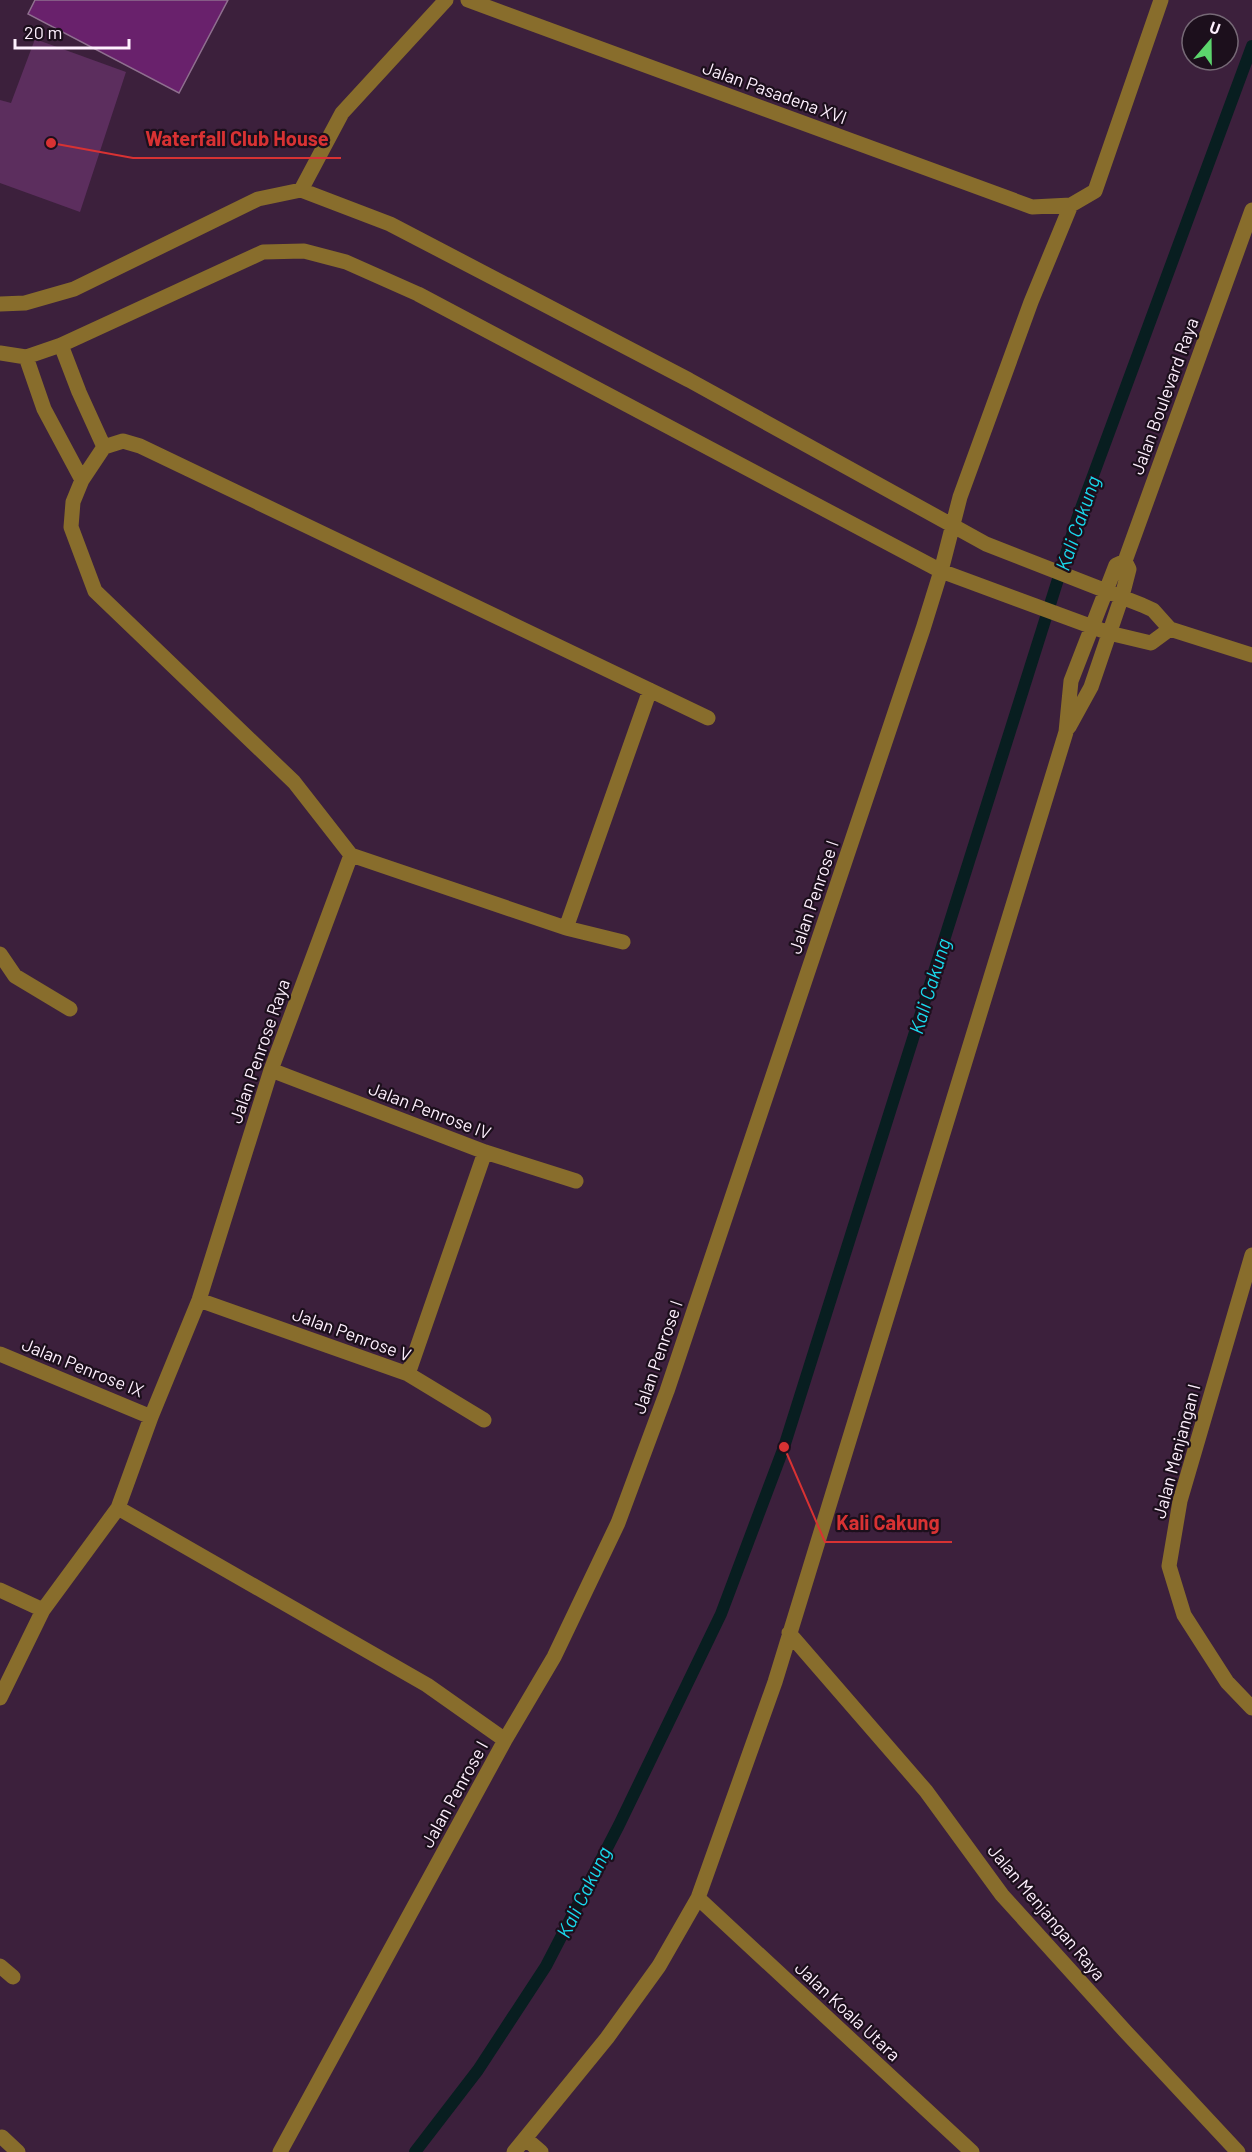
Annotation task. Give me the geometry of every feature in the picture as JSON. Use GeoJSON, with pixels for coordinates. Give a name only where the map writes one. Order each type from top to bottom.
{"type":"FeatureCollection","features":[{"type":"Feature","properties":{"kind":"street"},"geometry":{"type":"LineString","coordinates":[[301,190],[342,113],[447,0]]}},
{"type":"Feature","properties":{"kind":"street","name":"Jalan Pasadena XVI"},"geometry":{"type":"LineString","coordinates":[[468,0],[1032,207],[1071,206]]}},
{"type":"Feature","properties":{"kind":"street"},"geometry":{"type":"LineString","coordinates":[[1071,206],[1095,191],[1161,0]]}},
{"type":"Feature","properties":{"kind":"street"},"geometry":{"type":"LineString","coordinates":[[0,304],[25,303],[74,289],[258,199],[301,190],[390,224],[689,380],[986,544],[1153,610],[1170,630],[1252,655]]}},
{"type":"Feature","properties":{"kind":"street","name":"Jalan Penrose I"},"geometry":{"type":"LineString","coordinates":[[280,2152],[505,1740],[555,1657],[618,1523],[667,1391],[941,571],[960,497],[1031,302],[1071,206]]}},
{"type":"Feature","properties":{"kind":"street","name":"Jalan Boulevard Raya"},"geometry":{"type":"LineString","coordinates":[[1066,732],[1071,681],[1116,565],[1125,561],[1252,210]]}},
{"type":"Feature","properties":{"kind":"street"},"geometry":{"type":"LineString","coordinates":[[0,353],[26,357],[61,345],[263,252],[304,251],[346,262],[418,294],[941,571],[1109,633],[1150,643],[1170,630]]}},
{"type":"Feature","properties":{"kind":"street"},"geometry":{"type":"LineString","coordinates":[[61,345],[104,447]]}},
{"type":"Feature","properties":{"kind":"street"},"geometry":{"type":"LineString","coordinates":[[26,357],[44,409],[82,480]]}},
{"type":"Feature","properties":{"kind":"street"},"geometry":{"type":"LineString","coordinates":[[623,942],[566,928],[351,855],[294,782],[95,591],[71,527],[73,502],[82,480],[104,447],[123,441],[140,446],[708,718]]}},
{"type":"Feature","properties":{"kind":"street"},"geometry":{"type":"LineString","coordinates":[[514,2152],[607,2037],[659,1966],[698,1898],[752,1749],[789,1633],[1066,732],[1091,687],[1122,596],[1129,569],[1125,561]]}},
{"type":"Feature","properties":{"kind":"street"},"geometry":{"type":"LineString","coordinates":[[566,928],[650,690]]}},
{"type":"Feature","properties":{"kind":"street","name":"Jalan Penrose Raya"},"geometry":{"type":"LineString","coordinates":[[0,1698],[43,1610],[118,1508],[151,1417],[200,1300],[271,1070],[351,855]]}},
{"type":"Feature","properties":{"kind":"street"},"geometry":{"type":"LineString","coordinates":[[0,954],[15,976],[70,1009]]}},
{"type":"Feature","properties":{"kind":"street","name":"Jalan Penrose IV"},"geometry":{"type":"LineString","coordinates":[[271,1070],[486,1152],[576,1181]]}},
{"type":"Feature","properties":{"kind":"street"},"geometry":{"type":"LineString","coordinates":[[408,1374],[486,1152]]}},
{"type":"Feature","properties":{"kind":"street","name":"Jalan Menjangan I"},"geometry":{"type":"LineString","coordinates":[[1252,1256],[1180,1501],[1169,1566],[1184,1615],[1227,1682],[1252,1708]]}},
{"type":"Feature","properties":{"kind":"street","name":"Jalan Penrose V"},"geometry":{"type":"LineString","coordinates":[[200,1300],[408,1374],[484,1420]]}},
{"type":"Feature","properties":{"kind":"street","name":"Jalan Penrose IX"},"geometry":{"type":"LineString","coordinates":[[0,1354],[151,1417]]}},
{"type":"Feature","properties":{"kind":"street"},"geometry":{"type":"LineString","coordinates":[[118,1508],[427,1685],[505,1740]]}},
{"type":"Feature","properties":{"kind":"street"},"geometry":{"type":"LineString","coordinates":[[0,1590],[43,1610]]}},
{"type":"Feature","properties":{"kind":"street","name":"Jalan Menjangan Raya"},"geometry":{"type":"LineString","coordinates":[[789,1633],[926,1791],[1002,1895],[1238,2152]]}},
{"type":"Feature","properties":{"kind":"street","name":"Jalan Koala Utara"},"geometry":{"type":"LineString","coordinates":[[698,1898],[972,2152]]}},
{"type":"Feature","properties":{"kind":"street"},"geometry":{"type":"LineString","coordinates":[[0,1966],[13,1977]]}},
{"type":"Feature","properties":{"kind":"street"},"geometry":{"type":"LineString","coordinates":[[2,2137],[18,2152]]}},
{"type":"Feature","properties":{"kind":"street"},"geometry":{"type":"LineString","coordinates":[[526,2139],[541,2152]]}},
{"type":"Feature","properties":{"kind":"shaded area"},"geometry":{"type":"Polygon","coordinates":[[[35,39],[126,72],[80,212],[0,183],[0,100],[11,103],[35,39]]]}},
{"type":"Feature","properties":{"kind":"building"},"geometry":{"type":"Polygon","coordinates":[[[35,0],[228,0],[179,93],[28,14],[35,0]]]}},
{"type":"Feature","properties":{"kind":"waterway","name":"Kali Cakung"},"geometry":{"type":"LineString","coordinates":[[415,2152],[478,2070],[546,1966],[619,1825],[721,1614],[784,1447],[1077,519],[1252,46]]}},
{"type":"Feature","properties":{"kind":"place","name":"Waterfall Club House"},"geometry":{"type":"Point","coordinates":[51,143]}},
{"type":"Feature","properties":{"kind":"place","name":"Kali Cakung"},"geometry":{"type":"Point","coordinates":[784,1447]}}]}
